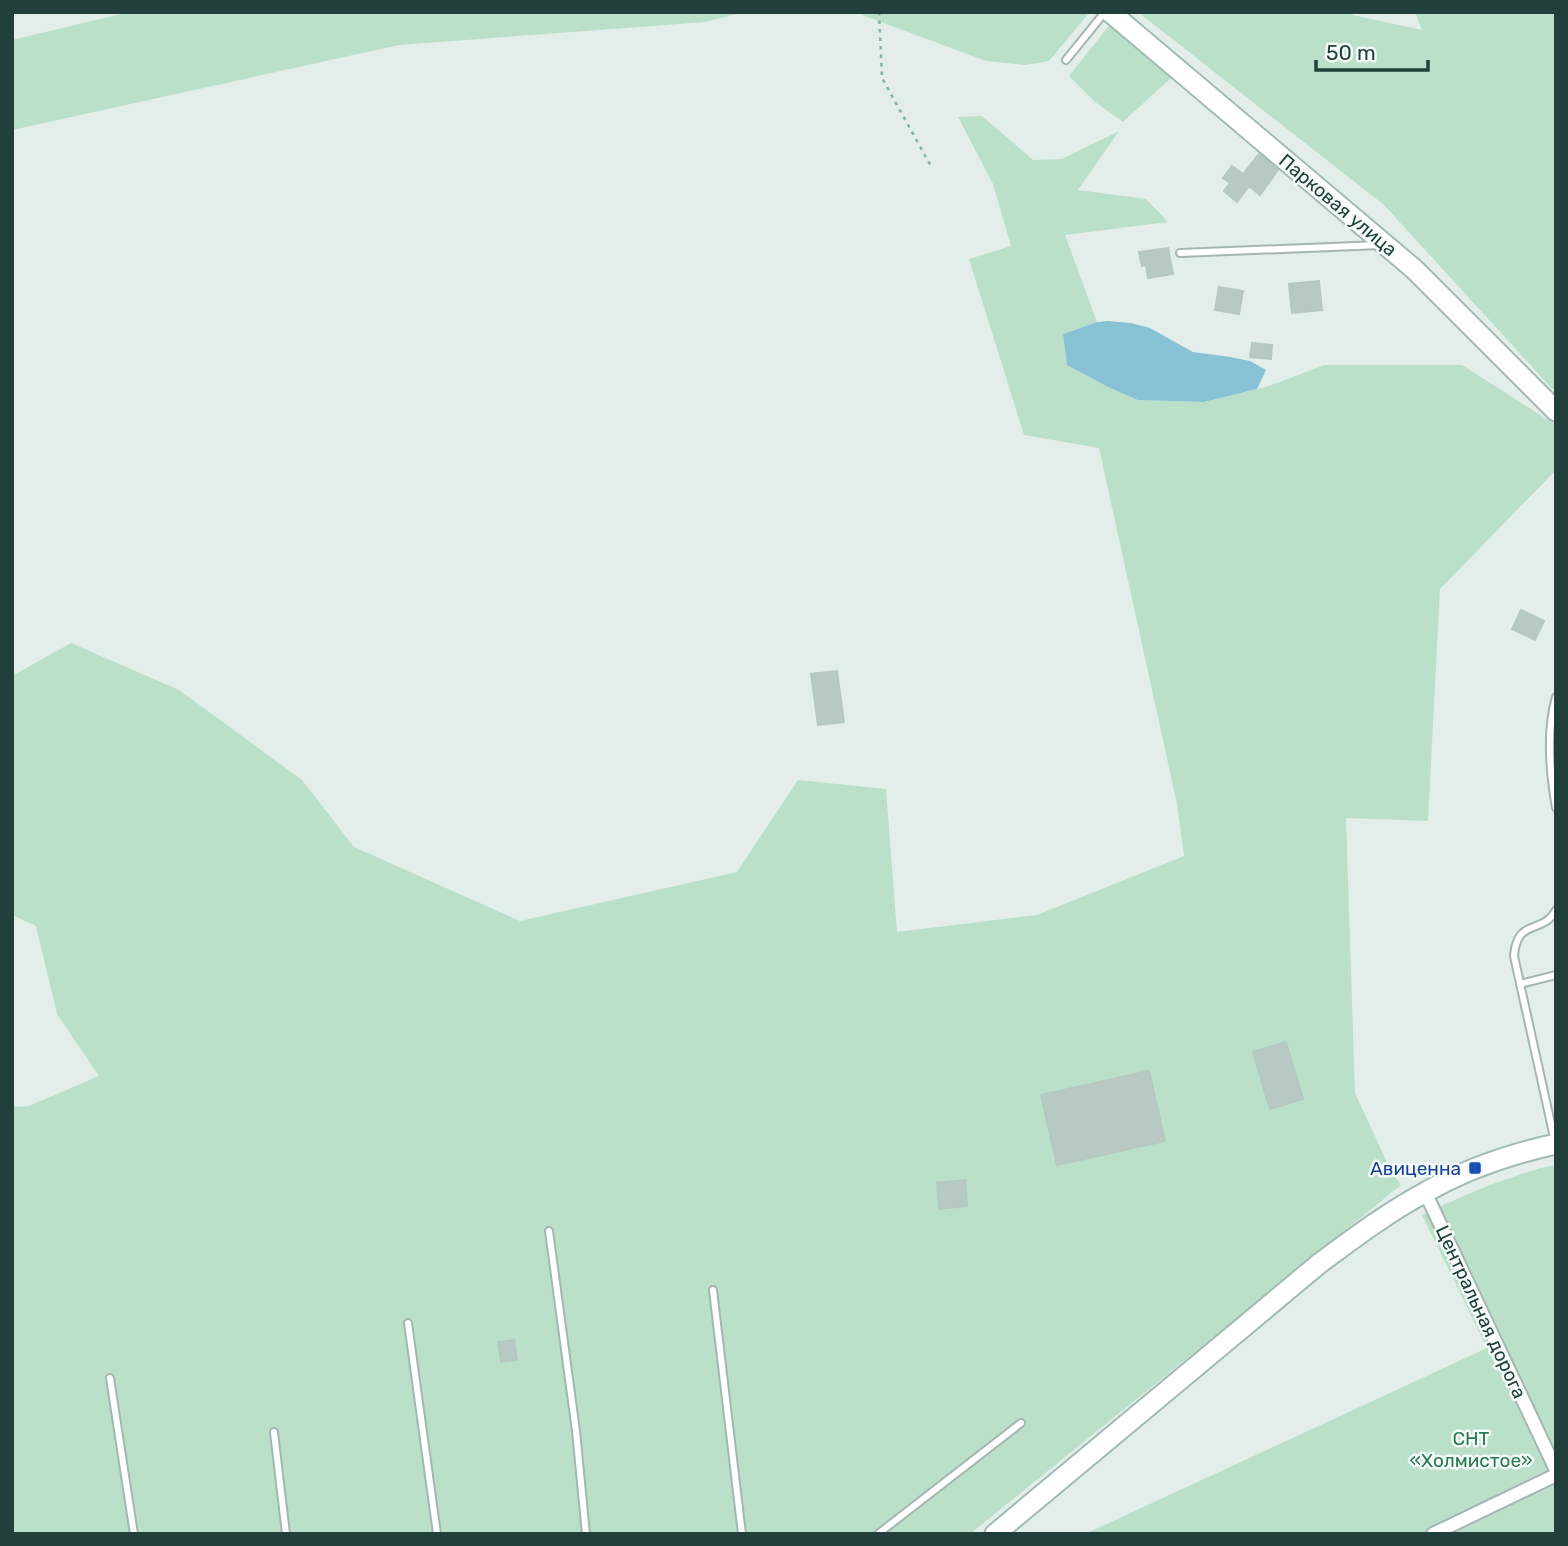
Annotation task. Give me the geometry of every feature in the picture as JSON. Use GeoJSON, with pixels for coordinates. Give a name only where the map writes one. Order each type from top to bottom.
{"type":"FeatureCollection","features":[{"type":"Feature","properties":{"kind":"main road","name":"Парковая улица"},"geometry":{"type":"LineString","coordinates":[[1110,12],[1414,269],[1556,411]]}},
{"type":"Feature","properties":{"kind":"main road"},"geometry":{"type":"LineString","coordinates":[[995,1534],[1320,1263],[1373,1225],[1425,1192],[1485,1164],[1556,1144]]}},
{"type":"Feature","properties":{"kind":"street","name":"Центральная дорога"},"geometry":{"type":"LineString","coordinates":[[1425,1192],[1556,1472]]}},
{"type":"Feature","properties":{"kind":"street"},"geometry":{"type":"LineString","coordinates":[[1433,1534],[1556,1472]]}},
{"type":"Feature","properties":{"kind":"lane"},"geometry":{"type":"LineString","coordinates":[[1066,60],[1105,12]]}},
{"type":"Feature","properties":{"kind":"lane"},"geometry":{"type":"LineString","coordinates":[[1180,253],[1385,245]]}},
{"type":"Feature","properties":{"kind":"lane"},"geometry":{"type":"LineString","coordinates":[[1556,697],[1551,723],[1552,781],[1556,808]]}},
{"type":"Feature","properties":{"kind":"lane"},"geometry":{"type":"LineString","coordinates":[[1556,910],[1545,923],[1522,933],[1515,944],[1514,956],[1556,1144]]}},
{"type":"Feature","properties":{"kind":"lane"},"geometry":{"type":"LineString","coordinates":[[1520,984],[1556,975]]}},
{"type":"Feature","properties":{"kind":"lane"},"geometry":{"type":"LineString","coordinates":[[549,1231],[576,1431],[586,1534]]}},
{"type":"Feature","properties":{"kind":"lane"},"geometry":{"type":"LineString","coordinates":[[713,1290],[742,1534]]}},
{"type":"Feature","properties":{"kind":"lane"},"geometry":{"type":"LineString","coordinates":[[408,1323],[437,1534]]}},
{"type":"Feature","properties":{"kind":"lane"},"geometry":{"type":"LineString","coordinates":[[110,1378],[134,1534]]}},
{"type":"Feature","properties":{"kind":"lane"},"geometry":{"type":"LineString","coordinates":[[878,1534],[1021,1423]]}},
{"type":"Feature","properties":{"kind":"lane"},"geometry":{"type":"LineString","coordinates":[[274,1432],[286,1534]]}},
{"type":"Feature","properties":{"kind":"path"},"geometry":{"type":"LineString","coordinates":[[878,12],[883,78],[932,168]]}},
{"type":"Feature","properties":{"kind":"green space"},"geometry":{"type":"Polygon","coordinates":[[[129,12],[743,12],[706,22],[399,45],[12,130],[12,40],[129,12]]]}},
{"type":"Feature","properties":{"kind":"green space"},"geometry":{"type":"Polygon","coordinates":[[[854,12],[1090,12],[1049,61],[1025,65],[986,61],[854,12]]]}},
{"type":"Feature","properties":{"kind":"green space"},"geometry":{"type":"Polygon","coordinates":[[[1138,12],[1351,12],[1353,15],[1422,30],[1415,12],[1556,12],[1556,393],[1384,205],[1138,12]]]}},
{"type":"Feature","properties":{"kind":"green space"},"geometry":{"type":"Polygon","coordinates":[[[1111,23],[1173,76],[1123,122],[1095,102],[1069,76],[1111,23]]]}},
{"type":"Feature","properties":{"kind":"green space"},"geometry":{"type":"Polygon","coordinates":[[[982,116],[1033,160],[1062,159],[1119,131],[1078,190],[1146,199],[1168,222],[1065,235],[1097,322],[1063,334],[1067,365],[1139,400],[1204,402],[1266,387],[1325,365],[1462,365],[1556,425],[1556,470],[1440,589],[1428,821],[1346,818],[1355,1093],[1391,1171],[1401,1185],[970,1534],[12,1534],[12,1107],[29,1106],[99,1076],[57,1014],[36,926],[12,915],[12,676],[71,643],[179,690],[302,780],[354,847],[520,921],[737,872],[798,780],[886,789],[897,932],[1037,915],[1184,856],[1177,804],[1099,448],[1024,435],[969,259],[1011,246],[993,184],[958,117],[982,116]]]}},
{"type":"Feature","properties":{"kind":"green space","name":"СНТ «Холмистое»"},"geometry":{"type":"Polygon","coordinates":[[[1556,1165],[1556,1534],[1085,1534],[1487,1348],[1422,1215],[1490,1185],[1556,1165]]]}},
{"type":"Feature","properties":{"kind":"water"},"geometry":{"type":"Polygon","coordinates":[[[1108,321],[1150,328],[1193,352],[1250,361],[1266,370],[1257,389],[1204,402],[1138,400],[1067,365],[1063,334],[1108,321]]]}},
{"type":"Feature","properties":{"kind":"building"},"geometry":{"type":"Polygon","coordinates":[[[1259,154],[1278,170],[1260,195],[1249,186],[1237,202],[1224,191],[1230,183],[1223,178],[1232,166],[1243,174],[1259,154]]]}},
{"type":"Feature","properties":{"kind":"building"},"geometry":{"type":"Polygon","coordinates":[[[1168,248],[1173,274],[1148,278],[1146,265],[1142,266],[1139,252],[1168,248]]]}},
{"type":"Feature","properties":{"kind":"building"},"geometry":{"type":"Polygon","coordinates":[[[1319,281],[1322,310],[1292,313],[1289,284],[1319,281]]]}},
{"type":"Feature","properties":{"kind":"building"},"geometry":{"type":"Polygon","coordinates":[[[1219,287],[1243,291],[1239,314],[1215,310],[1219,287]]]}},
{"type":"Feature","properties":{"kind":"building"},"geometry":{"type":"Polygon","coordinates":[[[1252,343],[1272,345],[1271,359],[1250,357],[1252,343]]]}},
{"type":"Feature","properties":{"kind":"building"},"geometry":{"type":"Polygon","coordinates":[[[1521,610],[1544,621],[1535,640],[1512,629],[1521,610]]]}},
{"type":"Feature","properties":{"kind":"building"},"geometry":{"type":"Polygon","coordinates":[[[837,671],[844,722],[818,725],[811,674],[837,671]]]}},
{"type":"Feature","properties":{"kind":"building"},"geometry":{"type":"Polygon","coordinates":[[[1286,1042],[1303,1099],[1270,1109],[1253,1052],[1286,1042]]]}},
{"type":"Feature","properties":{"kind":"building"},"geometry":{"type":"Polygon","coordinates":[[[1149,1071],[1165,1141],[1057,1165],[1041,1095],[1149,1071]]]}},
{"type":"Feature","properties":{"kind":"building"},"geometry":{"type":"Polygon","coordinates":[[[965,1180],[967,1206],[939,1209],[937,1183],[965,1180]]]}},
{"type":"Feature","properties":{"kind":"building"},"geometry":{"type":"Polygon","coordinates":[[[514,1340],[517,1360],[501,1362],[498,1342],[514,1340]]]}},
{"type":"Feature","properties":{"kind":"place","name":"Авиценна"},"geometry":{"type":"Point","coordinates":[1475,1168]}}]}
